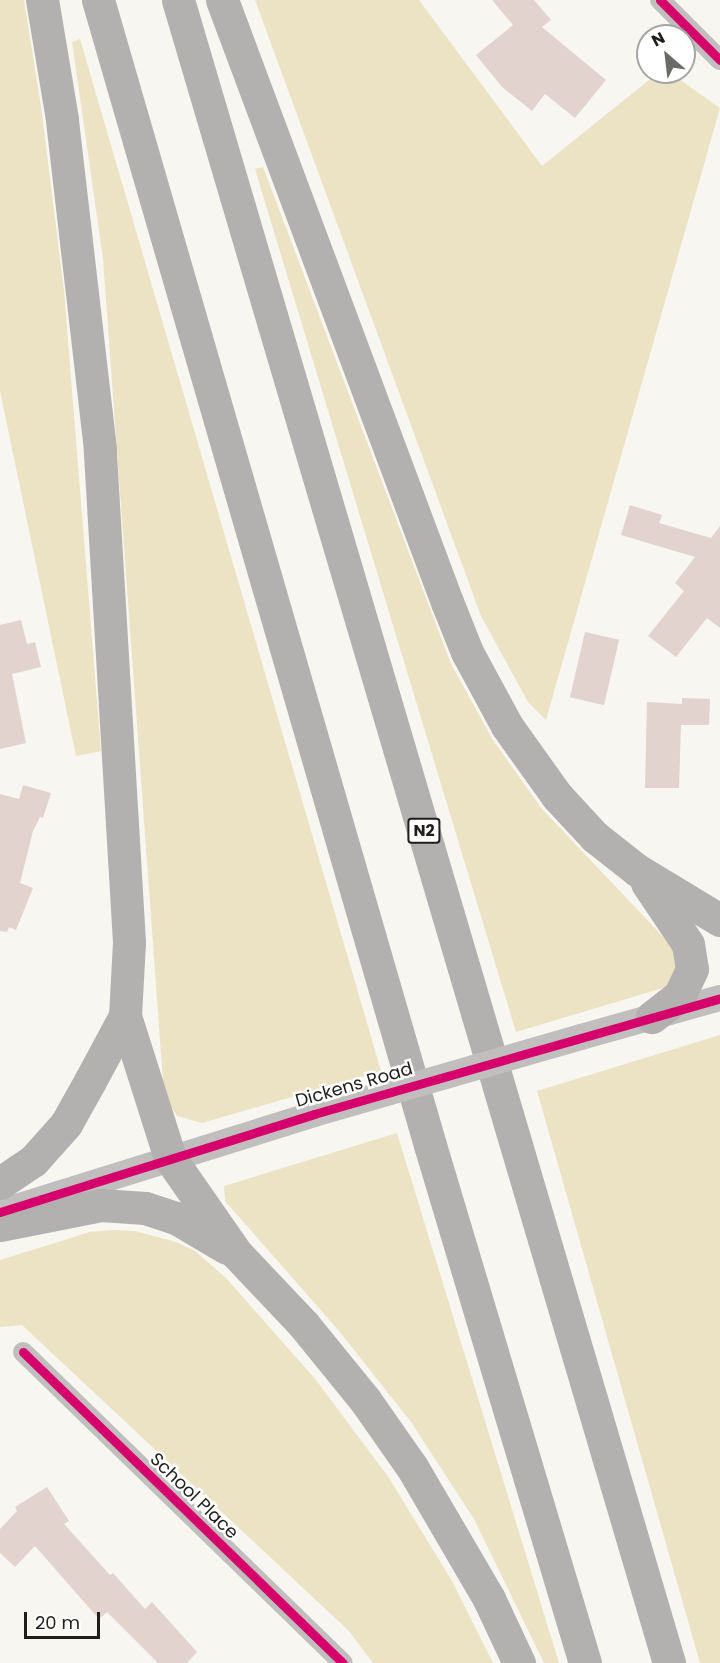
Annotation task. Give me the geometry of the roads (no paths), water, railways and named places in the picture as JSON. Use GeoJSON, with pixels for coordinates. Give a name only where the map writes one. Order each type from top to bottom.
{"type":"FeatureCollection","features":[{"type":"Feature","properties":{"kind":"highway"},"geometry":{"type":"LineString","coordinates":[[42,0],[62,119],[100,449],[129,942],[125,1016],[170,1158],[236,1253],[304,1325],[365,1400],[412,1467],[489,1599],[519,1663]]}},
{"type":"Feature","properties":{"kind":"highway"},"geometry":{"type":"LineString","coordinates":[[98,0],[429,1145],[585,1663]]}},
{"type":"Feature","properties":{"kind":"highway","name":"N2"},"geometry":{"type":"LineString","coordinates":[[178,0],[669,1663]]}},
{"type":"Feature","properties":{"kind":"highway"},"geometry":{"type":"LineString","coordinates":[[222,0],[467,652],[507,726],[557,796],[595,837],[637,870],[720,920]]}},
{"type":"Feature","properties":{"kind":"highway"},"geometry":{"type":"LineString","coordinates":[[637,870],[688,944],[692,969],[680,995],[652,1017]]}},
{"type":"Feature","properties":{"kind":"highway"},"geometry":{"type":"LineString","coordinates":[[0,1183],[33,1161],[66,1124],[125,1016]]}},
{"type":"Feature","properties":{"kind":"highway"},"geometry":{"type":"LineString","coordinates":[[0,1226],[102,1204],[145,1208],[176,1218],[236,1253]]}},
{"type":"Feature","properties":{"kind":"street"},"geometry":{"type":"LineString","coordinates":[[660,0],[720,60]]}},
{"type":"Feature","properties":{"kind":"street","name":"Dickens Road"},"geometry":{"type":"LineString","coordinates":[[0,1212],[314,1114],[720,998]]}},
{"type":"Feature","properties":{"kind":"street","name":"School Place"},"geometry":{"type":"LineString","coordinates":[[23,1353],[343,1663]]}}]}
